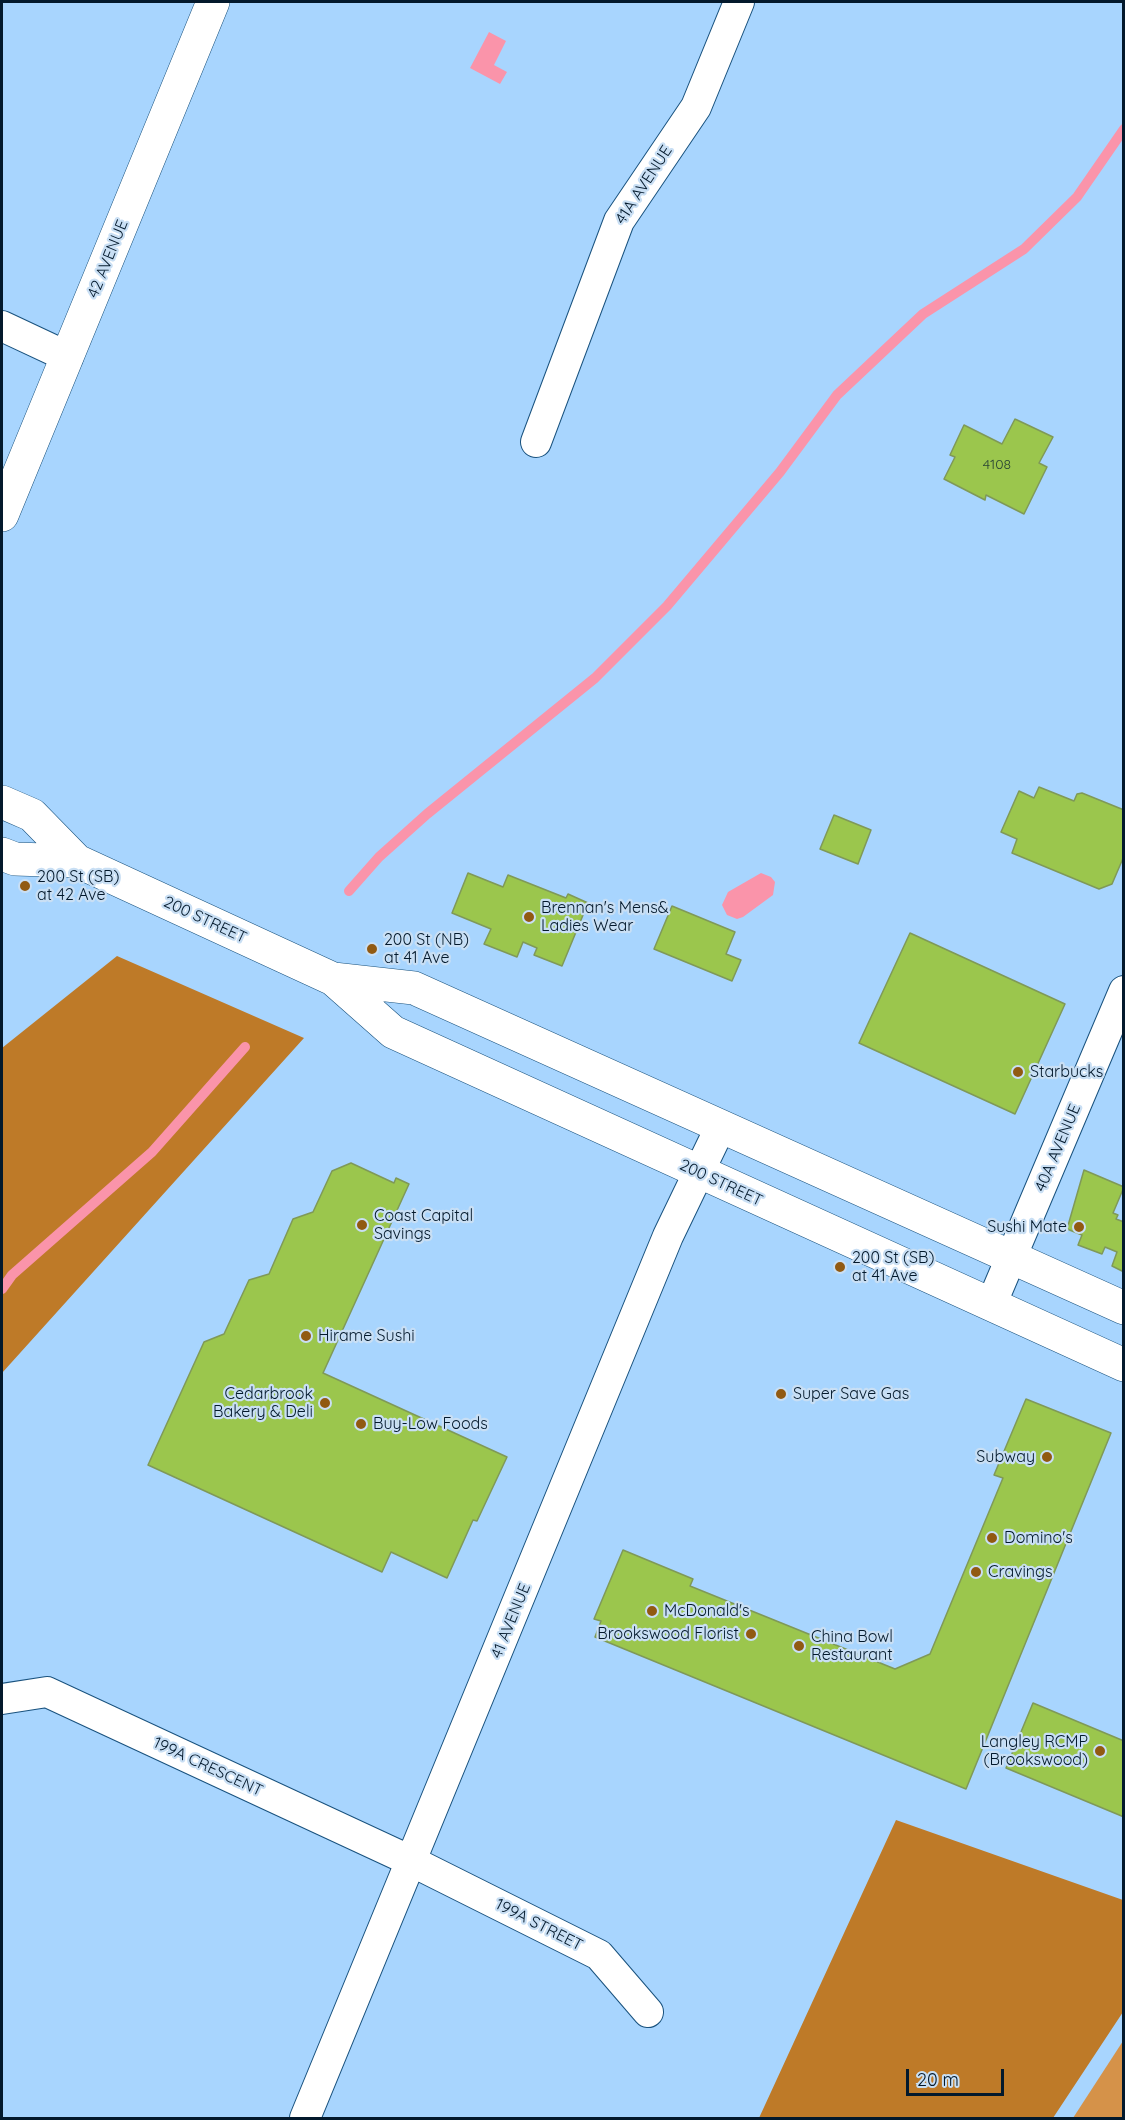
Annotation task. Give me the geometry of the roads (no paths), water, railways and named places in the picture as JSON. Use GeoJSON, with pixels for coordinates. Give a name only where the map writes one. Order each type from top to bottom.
{"type":"FeatureCollection","features":[{"type":"Feature","properties":{"kind":"main road","name":"42 AVENUE"},"geometry":{"type":"LineString","coordinates":[[2,515],[213,2]]}},
{"type":"Feature","properties":{"kind":"main road","name":"200 STREET"},"geometry":{"type":"LineString","coordinates":[[2,802],[32,815],[77,861],[333,979],[393,1032],[1124,1365]]}},
{"type":"Feature","properties":{"kind":"main road","name":"200 STREET"},"geometry":{"type":"LineString","coordinates":[[2,854],[15,859],[77,861]]}},
{"type":"Feature","properties":{"kind":"main road","name":"200 STREET"},"geometry":{"type":"LineString","coordinates":[[333,979],[414,988],[1124,1308]]}},
{"type":"Feature","properties":{"kind":"street","name":"41A AVENUE"},"geometry":{"type":"LineString","coordinates":[[536,442],[619,221],[696,107],[739,2]]}},
{"type":"Feature","properties":{"kind":"street"},"geometry":{"type":"LineString","coordinates":[[2,326],[68,357]]}},
{"type":"Feature","properties":{"kind":"street","name":"40A AVENUE"},"geometry":{"type":"LineString","coordinates":[[991,1305],[1124,991]]}},
{"type":"Feature","properties":{"kind":"street","name":"41 AVENUE"},"geometry":{"type":"LineString","coordinates":[[305,2118],[668,1236],[721,1126]]}},
{"type":"Feature","properties":{"kind":"street","name":"199A CRESCENT"},"geometry":{"type":"LineString","coordinates":[[2,1699],[47,1692],[411,1861]]}},
{"type":"Feature","properties":{"kind":"street","name":"199A STREET"},"geometry":{"type":"LineString","coordinates":[[411,1861],[599,1955],[648,2012]]}},
{"type":"Feature","properties":{"kind":"waterway"},"geometry":{"type":"LineString","coordinates":[[349,891],[379,857],[427,814],[595,678],[667,606],[780,472],[837,395],[923,314],[1024,249],[1077,197],[1124,129]]}},
{"type":"Feature","properties":{"kind":"waterway"},"geometry":{"type":"LineString","coordinates":[[2,1289],[12,1275],[152,1152],[245,1047]]}},
{"type":"Feature","properties":{"kind":"place","name":"200 St (SB) at 42 Ave"},"geometry":{"type":"Point","coordinates":[25,886]}},
{"type":"Feature","properties":{"kind":"place","name":"Brennan's Mens& Ladies Wear"},"geometry":{"type":"Point","coordinates":[529,917]}},
{"type":"Feature","properties":{"kind":"place","name":"200 St (NB) at 41 Ave"},"geometry":{"type":"Point","coordinates":[372,949]}},
{"type":"Feature","properties":{"kind":"place","name":"Starbucks"},"geometry":{"type":"Point","coordinates":[1018,1072]}},
{"type":"Feature","properties":{"kind":"place","name":"Coast Capital Savings"},"geometry":{"type":"Point","coordinates":[362,1225]}},
{"type":"Feature","properties":{"kind":"place","name":"Sushi Mate"},"geometry":{"type":"Point","coordinates":[1079,1227]}},
{"type":"Feature","properties":{"kind":"place","name":"200 St (SB) at 41 Ave"},"geometry":{"type":"Point","coordinates":[840,1267]}},
{"type":"Feature","properties":{"kind":"place","name":"Hirame Sushi"},"geometry":{"type":"Point","coordinates":[306,1336]}},
{"type":"Feature","properties":{"kind":"place","name":"Super Save Gas"},"geometry":{"type":"Point","coordinates":[781,1394]}},
{"type":"Feature","properties":{"kind":"place","name":"Cedarbrook Bakery & Deli"},"geometry":{"type":"Point","coordinates":[325,1403]}},
{"type":"Feature","properties":{"kind":"place","name":"Buy-Low Foods"},"geometry":{"type":"Point","coordinates":[361,1424]}},
{"type":"Feature","properties":{"kind":"place","name":"Subway"},"geometry":{"type":"Point","coordinates":[1047,1457]}},
{"type":"Feature","properties":{"kind":"place","name":"Domino's"},"geometry":{"type":"Point","coordinates":[992,1538]}},
{"type":"Feature","properties":{"kind":"place","name":"Cravings"},"geometry":{"type":"Point","coordinates":[976,1572]}},
{"type":"Feature","properties":{"kind":"place","name":"McDonald's"},"geometry":{"type":"Point","coordinates":[652,1611]}},
{"type":"Feature","properties":{"kind":"place","name":"Brookswood Florist"},"geometry":{"type":"Point","coordinates":[751,1634]}},
{"type":"Feature","properties":{"kind":"place","name":"China Bowl Restaurant"},"geometry":{"type":"Point","coordinates":[799,1646]}},
{"type":"Feature","properties":{"kind":"place","name":"Langley RCMP (Brookswood)"},"geometry":{"type":"Point","coordinates":[1100,1751]}}]}
